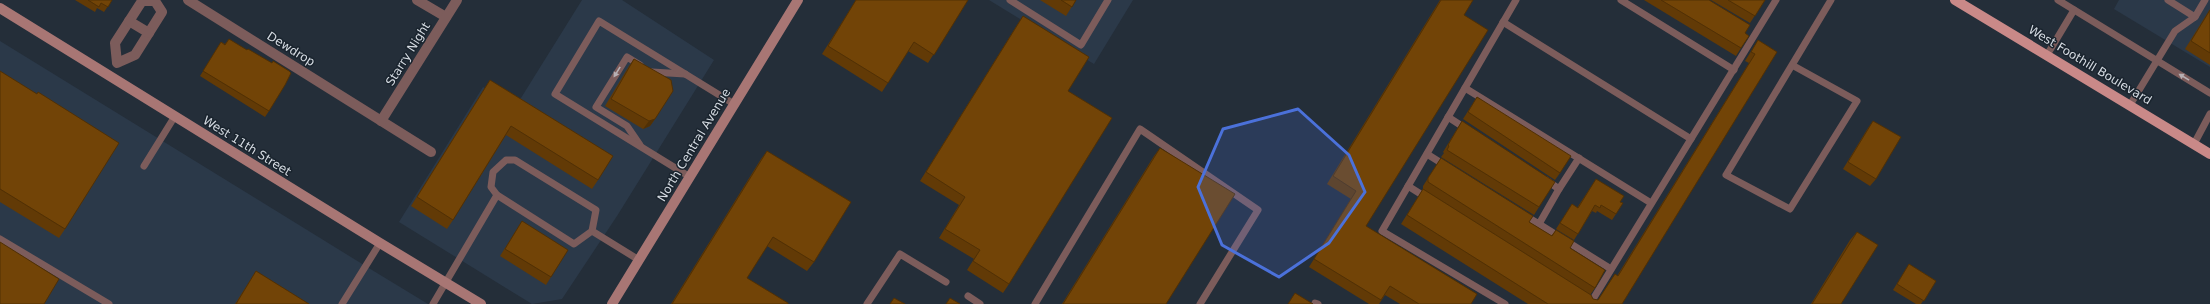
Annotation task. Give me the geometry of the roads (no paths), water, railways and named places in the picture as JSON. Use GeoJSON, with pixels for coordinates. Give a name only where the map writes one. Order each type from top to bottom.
{"type":"FeatureCollection","features":[{"type":"Feature","properties":{"kind":"main road","name":"West Foothill Boulevard"},"geometry":{"type":"LineString","coordinates":[[1957,0],[2210,154]]}},
{"type":"Feature","properties":{"kind":"street"},"geometry":{"type":"LineString","coordinates":[[110,76],[117,63],[115,43],[142,0],[155,0],[162,12],[135,55],[117,63]]}},
{"type":"Feature","properties":{"kind":"street","name":"Dewdrop"},"geometry":{"type":"LineString","coordinates":[[188,0],[431,152]]}},
{"type":"Feature","properties":{"kind":"street"},"geometry":{"type":"LineString","coordinates":[[417,0],[446,17]]}},
{"type":"Feature","properties":{"kind":"street","name":"Starry Night"},"geometry":{"type":"LineString","coordinates":[[381,121],[457,0]]}},
{"type":"Feature","properties":{"kind":"street","name":"North Central Avenue"},"geometry":{"type":"LineString","coordinates":[[612,304],[798,0]]}},
{"type":"Feature","properties":{"kind":"street","name":"West 11th Street"},"geometry":{"type":"LineString","coordinates":[[0,8],[380,244],[481,304]]}},
{"type":"Feature","properties":{"kind":"street"},"geometry":{"type":"LineString","coordinates":[[129,21],[149,33]]}},
{"type":"Feature","properties":{"kind":"lane"},"geometry":{"type":"LineString","coordinates":[[1010,0],[1081,45],[1108,0]]}},
{"type":"Feature","properties":{"kind":"lane"},"geometry":{"type":"LineString","coordinates":[[1506,304],[1382,232],[1516,0]]}},
{"type":"Feature","properties":{"kind":"lane"},"geometry":{"type":"LineString","coordinates":[[1622,0],[1734,70]]}},
{"type":"Feature","properties":{"kind":"lane"},"geometry":{"type":"LineString","coordinates":[[1588,301],[1611,269],[1734,70],[1753,32],[1776,0]]}},
{"type":"Feature","properties":{"kind":"lane"},"geometry":{"type":"LineString","coordinates":[[1792,65],[1857,101],[1790,209],[1726,175],[1792,65],[1831,0]]}},
{"type":"Feature","properties":{"kind":"lane"},"geometry":{"type":"LineString","coordinates":[[2058,0],[2210,93]]}},
{"type":"Feature","properties":{"kind":"lane"},"geometry":{"type":"LineString","coordinates":[[2168,0],[2195,17]]}},
{"type":"Feature","properties":{"kind":"lane"},"geometry":{"type":"LineString","coordinates":[[2130,105],[2175,31],[2195,17],[2205,0]]}},
{"type":"Feature","properties":{"kind":"lane"},"geometry":{"type":"LineString","coordinates":[[2047,55],[2074,10]]}},
{"type":"Feature","properties":{"kind":"lane"},"geometry":{"type":"LineString","coordinates":[[690,177],[555,94],[599,21],[734,104]]}},
{"type":"Feature","properties":{"kind":"lane"},"geometry":{"type":"LineString","coordinates":[[1504,22],[1691,139]]}},
{"type":"Feature","properties":{"kind":"lane"},"geometry":{"type":"LineString","coordinates":[[641,147],[627,126],[596,107],[627,57],[654,74],[685,74]]}},
{"type":"Feature","properties":{"kind":"lane"},"geometry":{"type":"LineString","coordinates":[[1466,88],[1651,204]]}},
{"type":"Feature","properties":{"kind":"lane"},"geometry":{"type":"LineString","coordinates":[[2194,144],[2210,114]]}},
{"type":"Feature","properties":{"kind":"lane"},"geometry":{"type":"LineString","coordinates":[[144,166],[175,116]]}},
{"type":"Feature","properties":{"kind":"lane"},"geometry":{"type":"LineString","coordinates":[[1448,117],[1474,134]]}},
{"type":"Feature","properties":{"kind":"lane"},"geometry":{"type":"LineString","coordinates":[[1035,304],[1140,129],[1258,210],[1200,304]]}},
{"type":"Feature","properties":{"kind":"lane"},"geometry":{"type":"LineString","coordinates":[[1427,154],[1453,170]]}},
{"type":"Feature","properties":{"kind":"lane"},"geometry":{"type":"LineString","coordinates":[[1539,224],[1579,158]]}},
{"type":"Feature","properties":{"kind":"lane"},"geometry":{"type":"LineString","coordinates":[[506,160],[515,160],[596,210],[592,231],[574,244],[497,195],[491,187],[493,172],[506,160]]}},
{"type":"Feature","properties":{"kind":"lane"},"geometry":{"type":"LineString","coordinates":[[1540,176],[1559,189]]}},
{"type":"Feature","properties":{"kind":"lane"},"geometry":{"type":"LineString","coordinates":[[1408,186],[1434,202]]}},
{"type":"Feature","properties":{"kind":"lane"},"geometry":{"type":"LineString","coordinates":[[433,304],[497,195]]}},
{"type":"Feature","properties":{"kind":"lane"},"geometry":{"type":"LineString","coordinates":[[1519,212],[1611,269]]}},
{"type":"Feature","properties":{"kind":"lane"},"geometry":{"type":"LineString","coordinates":[[592,231],[639,260]]}},
{"type":"Feature","properties":{"kind":"lane"},"geometry":{"type":"LineString","coordinates":[[0,239],[109,304]]}},
{"type":"Feature","properties":{"kind":"lane"},"geometry":{"type":"LineString","coordinates":[[342,304],[380,244]]}},
{"type":"Feature","properties":{"kind":"lane"},"geometry":{"type":"LineString","coordinates":[[867,304],[900,254],[946,282]]}},
{"type":"Feature","properties":{"kind":"lane"},"geometry":{"type":"LineString","coordinates":[[968,296],[980,304]]}}]}
